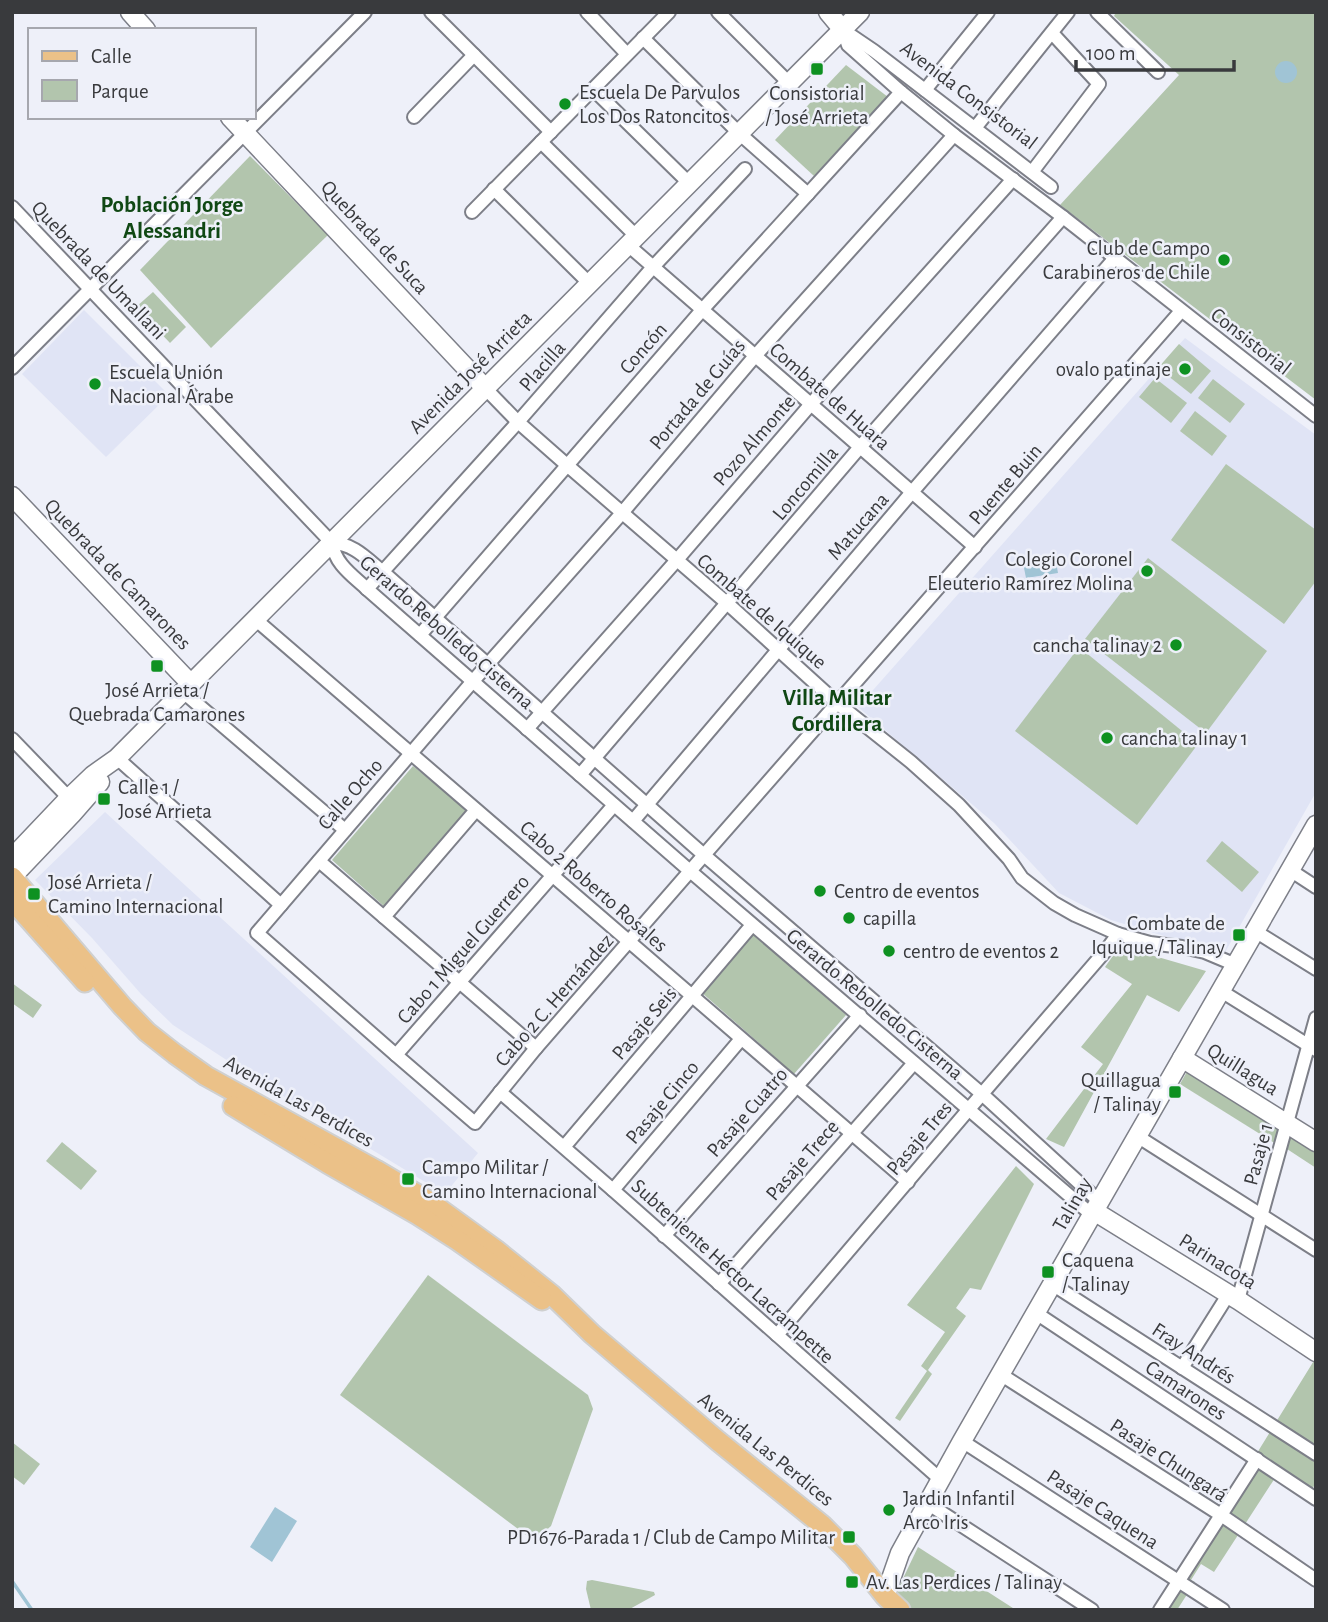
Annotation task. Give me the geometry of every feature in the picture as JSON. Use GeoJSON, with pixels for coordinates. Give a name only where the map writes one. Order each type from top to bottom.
{"type":"FeatureCollection","features":[{"type":"Feature","properties":{"kind":"main road","name":"Avenida Las Perdices"},"geometry":{"type":"LineString","coordinates":[[12,877],[122,1006],[148,1032],[206,1076],[376,1170],[464,1226],[526,1273],[592,1334],[822,1525],[853,1556],[882,1603],[900,1610]]}},
{"type":"Feature","properties":{"kind":"main road","name":"Avenida Las Perdices"},"geometry":{"type":"LineString","coordinates":[[12,900],[137,1039],[167,1065],[200,1088],[418,1215],[592,1334]]}},
{"type":"Feature","properties":{"kind":"street"},"geometry":{"type":"LineString","coordinates":[[130,12],[144,28]]}},
{"type":"Feature","properties":{"kind":"street"},"geometry":{"type":"LineString","coordinates":[[431,12],[551,132]]}},
{"type":"Feature","properties":{"kind":"street"},"geometry":{"type":"LineString","coordinates":[[587,12],[627,54]]}},
{"type":"Feature","properties":{"kind":"street"},"geometry":{"type":"LineString","coordinates":[[472,212],[669,12]]}},
{"type":"Feature","properties":{"kind":"street"},"geometry":{"type":"LineString","coordinates":[[718,12],[790,84]]}},
{"type":"Feature","properties":{"kind":"street","name":"Avenida Consistorial"},"geometry":{"type":"LineString","coordinates":[[828,12],[843,30],[1051,187]]}},
{"type":"Feature","properties":{"kind":"street","name":"Avenida José Arrieta"},"geometry":{"type":"LineString","coordinates":[[12,877],[93,791],[114,761],[186,687],[860,12]]}},
{"type":"Feature","properties":{"kind":"street"},"geometry":{"type":"LineString","coordinates":[[925,90],[988,12]]}},
{"type":"Feature","properties":{"kind":"street"},"geometry":{"type":"LineString","coordinates":[[975,128],[1068,12]]}},
{"type":"Feature","properties":{"kind":"street"},"geometry":{"type":"LineString","coordinates":[[1097,12],[1158,72]]}},
{"type":"Feature","properties":{"kind":"street"},"geometry":{"type":"LineString","coordinates":[[12,368],[246,134],[359,14]]}},
{"type":"Feature","properties":{"kind":"street","name":"Consistorial"},"geometry":{"type":"LineString","coordinates":[[843,30],[848,45],[901,92],[1316,415]]}},
{"type":"Feature","properties":{"kind":"street"},"geometry":{"type":"LineString","coordinates":[[1032,172],[1099,84],[1052,33]]}},
{"type":"Feature","properties":{"kind":"street"},"geometry":{"type":"LineString","coordinates":[[643,38],[740,134],[808,194]]}},
{"type":"Feature","properties":{"kind":"street"},"geometry":{"type":"LineString","coordinates":[[414,117],[474,55]]}},
{"type":"Feature","properties":{"kind":"street"},"geometry":{"type":"LineString","coordinates":[[593,89],[690,184]]}},
{"type":"Feature","properties":{"kind":"street","name":"Concón"},"geometry":{"type":"LineString","coordinates":[[420,635],[702,310],[901,92]]}},
{"type":"Feature","properties":{"kind":"street","name":"Quebrada de Suca"},"geometry":{"type":"LineString","coordinates":[[232,119],[486,388]]}},
{"type":"Feature","properties":{"kind":"street","name":"Portada de Guías"},"geometry":{"type":"LineString","coordinates":[[473,681],[622,513],[755,356],[954,135]]}},
{"type":"Feature","properties":{"kind":"street","name":"Combate de Huara"},"geometry":{"type":"LineString","coordinates":[[541,142],[633,241],[653,267],[975,547]]}},
{"type":"Feature","properties":{"kind":"street","name":"Placilla"},"geometry":{"type":"LineString","coordinates":[[368,589],[653,267],[745,169]]}},
{"type":"Feature","properties":{"kind":"street","name":"Pozo Almonte"},"geometry":{"type":"LineString","coordinates":[[527,729],[811,404],[1013,179]]}},
{"type":"Feature","properties":{"kind":"street"},"geometry":{"type":"LineString","coordinates":[[494,189],[590,284]]}},
{"type":"Feature","properties":{"kind":"street","name":"Quebrada de Umallani"},"geometry":{"type":"LineString","coordinates":[[12,207],[332,543]]}},
{"type":"Feature","properties":{"kind":"street","name":"Loncomilla"},"geometry":{"type":"LineString","coordinates":[[580,775],[860,447],[1063,217]]}},
{"type":"Feature","properties":{"kind":"street","name":"Matucana"},"geometry":{"type":"LineString","coordinates":[[633,821],[1115,258]]}},
{"type":"Feature","properties":{"kind":"street","name":"Puente Buin"},"geometry":{"type":"LineString","coordinates":[[690,871],[1181,311]]}},
{"type":"Feature","properties":{"kind":"street","name":"Combate de Iquique"},"geometry":{"type":"LineString","coordinates":[[486,388],[518,422],[777,650],[959,805],[1009,859],[1022,878],[1054,903],[1118,934],[1150,943],[1205,952],[1236,965]]}},
{"type":"Feature","properties":{"kind":"street","name":"Quebrada de Camarones"},"geometry":{"type":"LineString","coordinates":[[12,496],[186,687]]}},
{"type":"Feature","properties":{"kind":"street","name":"Gerardo Rebolledo Cisterna"},"geometry":{"type":"LineString","coordinates":[[332,543],[352,547],[383,572],[704,855],[982,1094],[1095,1209],[914,1063],[527,729],[338,562],[332,543]]}},
{"type":"Feature","properties":{"kind":"street","name":"Cabo 2 Roberto Rosales"},"geometry":{"type":"LineString","coordinates":[[255,619],[908,1182]]}},
{"type":"Feature","properties":{"kind":"street","name":"Calle Ocho"},"geometry":{"type":"LineString","coordinates":[[396,1055],[257,933],[473,681]]}},
{"type":"Feature","properties":{"kind":"street"},"geometry":{"type":"LineString","coordinates":[[186,687],[345,830]]}},
{"type":"Feature","properties":{"kind":"street"},"geometry":{"type":"LineString","coordinates":[[12,738],[69,798]]}},
{"type":"Feature","properties":{"kind":"street"},"geometry":{"type":"LineString","coordinates":[[114,761],[281,905]]}},
{"type":"Feature","properties":{"kind":"street","name":"Avenida José Arrieta"},"geometry":{"type":"LineString","coordinates":[[12,858],[93,775],[114,761]]}},
{"type":"Feature","properties":{"kind":"street","name":"Cabo 1 Miguel Guerrero"},"geometry":{"type":"LineString","coordinates":[[396,1055],[614,804]]}},
{"type":"Feature","properties":{"kind":"street"},"geometry":{"type":"LineString","coordinates":[[384,917],[476,810]]}},
{"type":"Feature","properties":{"kind":"street","name":"Talinay"},"geometry":{"type":"LineString","coordinates":[[882,1603],[900,1553],[940,1479],[1316,825]]}},
{"type":"Feature","properties":{"kind":"street"},"geometry":{"type":"LineString","coordinates":[[319,861],[536,1048]]}},
{"type":"Feature","properties":{"kind":"street"},"geometry":{"type":"LineString","coordinates":[[1290,870],[1316,887]]}},
{"type":"Feature","properties":{"kind":"street","name":"Cabo 2 C. Hernández"},"geometry":{"type":"LineString","coordinates":[[396,1055],[475,1123],[536,1048],[690,871]]}},
{"type":"Feature","properties":{"kind":"street","name":"Pasaje Seis"},"geometry":{"type":"LineString","coordinates":[[564,1147],[752,925]]}},
{"type":"Feature","properties":{"kind":"street"},"geometry":{"type":"LineString","coordinates":[[1255,931],[1316,969]]}},
{"type":"Feature","properties":{"kind":"street","name":"Pasaje Tres"},"geometry":{"type":"LineString","coordinates":[[777,1335],[1118,934]]}},
{"type":"Feature","properties":{"kind":"street"},"geometry":{"type":"LineString","coordinates":[[1221,991],[1312,1048]]}},
{"type":"Feature","properties":{"kind":"street","name":"Pasaje Cuatro"},"geometry":{"type":"LineString","coordinates":[[664,1236],[860,1015]]}},
{"type":"Feature","properties":{"kind":"street","name":"Pasaje 1"},"geometry":{"type":"LineString","coordinates":[[1182,1368],[1233,1298],[1312,1048],[1316,1018]]}},
{"type":"Feature","properties":{"kind":"street","name":"Pasaje Cinco"},"geometry":{"type":"LineString","coordinates":[[613,1190],[741,1039]]}},
{"type":"Feature","properties":{"kind":"street","name":"Quillagua"},"geometry":{"type":"LineString","coordinates":[[1182,1058],[1316,1142]]}},
{"type":"Feature","properties":{"kind":"street","name":"Pasaje Trece"},"geometry":{"type":"LineString","coordinates":[[719,1284],[914,1063]]}},
{"type":"Feature","properties":{"kind":"street","name":"Subteniente Héctor Lacrampette"},"geometry":{"type":"LineString","coordinates":[[500,1092],[940,1479]]}},
{"type":"Feature","properties":{"kind":"street"},"geometry":{"type":"LineString","coordinates":[[1137,1136],[1316,1250]]}},
{"type":"Feature","properties":{"kind":"street","name":"Parinacota"},"geometry":{"type":"LineString","coordinates":[[1095,1209],[1316,1352]]}},
{"type":"Feature","properties":{"kind":"street","name":"Fray Andrés"},"geometry":{"type":"LineString","coordinates":[[1052,1284],[1316,1454]]}},
{"type":"Feature","properties":{"kind":"street","name":"Camarones"},"geometry":{"type":"LineString","coordinates":[[1035,1313],[1316,1499]]}},
{"type":"Feature","properties":{"kind":"street","name":"Pasaje Chungará"},"geometry":{"type":"LineString","coordinates":[[1000,1374],[1221,1515],[1316,1580]]}},
{"type":"Feature","properties":{"kind":"street","name":"Pasaje Caquena"},"geometry":{"type":"LineString","coordinates":[[962,1441],[1223,1610]]}},
{"type":"Feature","properties":{"kind":"street"},"geometry":{"type":"LineString","coordinates":[[1160,1610],[1257,1459]]}},
{"type":"Feature","properties":{"kind":"street"},"geometry":{"type":"LineString","coordinates":[[927,1503],[1092,1610]]}},
{"type":"Feature","properties":{"kind":"shaded area","name":"Escuela Unión Nacional Árabe"},"geometry":{"type":"Polygon","coordinates":[[[84,310],[169,395],[106,457],[22,374],[84,310]]]}},
{"type":"Feature","properties":{"kind":"shaded area","name":"Colegio Coronel Eleuterio Ramírez Molina"},"geometry":{"type":"Polygon","coordinates":[[[1185,338],[1316,435],[1316,792],[1224,954],[1111,920],[1059,893],[994,823],[858,707],[1185,338]]]}},
{"type":"Feature","properties":{"kind":"shaded area"},"geometry":{"type":"Polygon","coordinates":[[[105,812],[478,1153],[445,1194],[265,1085],[173,1025],[35,880],[105,812]]]}},
{"type":"Feature","properties":{"kind":"green space","name":"Club de Campo Carabineros de Chile"},"geometry":{"type":"Polygon","coordinates":[[[1116,12],[1316,12],[1316,400],[1060,205],[1179,75],[1114,16],[1116,12]]]}},
{"type":"Feature","properties":{"kind":"green space"},"geometry":{"type":"Polygon","coordinates":[[[846,65],[888,97],[814,176],[775,140],[846,65]]]}},
{"type":"Feature","properties":{"kind":"green space"},"geometry":{"type":"Polygon","coordinates":[[[250,156],[328,235],[211,348],[140,270],[250,156]]]}},
{"type":"Feature","properties":{"kind":"green space"},"geometry":{"type":"Polygon","coordinates":[[[153,292],[186,327],[170,343],[136,307],[153,292]]]}},
{"type":"Feature","properties":{"kind":"green space","name":"ovalo patinaje"},"geometry":{"type":"Polygon","coordinates":[[[1179,344],[1211,371],[1191,394],[1158,368],[1179,344]]]}},
{"type":"Feature","properties":{"kind":"green space"},"geometry":{"type":"Polygon","coordinates":[[[1155,378],[1187,403],[1171,423],[1139,397],[1155,378]]]}},
{"type":"Feature","properties":{"kind":"green space"},"geometry":{"type":"Polygon","coordinates":[[[1213,379],[1245,404],[1230,423],[1198,398],[1213,379]]]}},
{"type":"Feature","properties":{"kind":"green space"},"geometry":{"type":"Polygon","coordinates":[[[1195,411],[1227,436],[1212,456],[1180,431],[1195,411]]]}},
{"type":"Feature","properties":{"kind":"green space"},"geometry":{"type":"Polygon","coordinates":[[[1226,464],[1316,530],[1316,581],[1284,624],[1171,540],[1226,464]]]}},
{"type":"Feature","properties":{"kind":"green space","name":"cancha talinay 2"},"geometry":{"type":"Polygon","coordinates":[[[1148,558],[1267,651],[1206,733],[1085,639],[1148,558]]]}},
{"type":"Feature","properties":{"kind":"green space","name":"cancha talinay 1"},"geometry":{"type":"Polygon","coordinates":[[[1079,647],[1198,744],[1137,825],[1015,731],[1079,647]]]}},
{"type":"Feature","properties":{"kind":"green space"},"geometry":{"type":"Polygon","coordinates":[[[413,766],[468,810],[386,908],[332,860],[413,766]]]}},
{"type":"Feature","properties":{"kind":"green space"},"geometry":{"type":"Polygon","coordinates":[[[1222,841],[1259,872],[1242,892],[1206,861],[1222,841]]]}},
{"type":"Feature","properties":{"kind":"green space"},"geometry":{"type":"Polygon","coordinates":[[[753,932],[846,1015],[794,1074],[701,992],[753,932]]]}},
{"type":"Feature","properties":{"kind":"green space"},"geometry":{"type":"Polygon","coordinates":[[[1120,946],[1206,971],[1179,1012],[1147,995],[1064,1147],[1046,1139],[1103,1064],[1081,1047],[1132,984],[1105,967],[1120,946]]]}},
{"type":"Feature","properties":{"kind":"green space"},"geometry":{"type":"Polygon","coordinates":[[[12,983],[42,1005],[33,1018],[12,1003],[12,983]]]}},
{"type":"Feature","properties":{"kind":"green space"},"geometry":{"type":"Polygon","coordinates":[[[1189,1068],[1282,1126],[1276,1144],[1180,1084],[1189,1068]]]}},
{"type":"Feature","properties":{"kind":"green space"},"geometry":{"type":"Polygon","coordinates":[[[1292,1131],[1316,1146],[1316,1168],[1287,1149],[1292,1131]]]}},
{"type":"Feature","properties":{"kind":"green space"},"geometry":{"type":"Polygon","coordinates":[[[62,1142],[97,1171],[81,1190],[46,1161],[62,1142]]]}},
{"type":"Feature","properties":{"kind":"green space"},"geometry":{"type":"Polygon","coordinates":[[[1016,1166],[1034,1184],[981,1290],[970,1288],[956,1308],[966,1316],[928,1370],[932,1374],[900,1421],[895,1418],[927,1371],[921,1366],[945,1332],[907,1305],[1016,1166]]]}},
{"type":"Feature","properties":{"kind":"green space"},"geometry":{"type":"Polygon","coordinates":[[[428,1275],[588,1395],[593,1409],[551,1526],[534,1541],[340,1395],[428,1275]]]}},
{"type":"Feature","properties":{"kind":"green space"},"geometry":{"type":"Polygon","coordinates":[[[1315,1359],[1316,1483],[1306,1498],[1275,1478],[1214,1572],[1201,1564],[1191,1580],[1195,1582],[1177,1610],[1160,1610],[1315,1359]]]}},
{"type":"Feature","properties":{"kind":"green space"},"geometry":{"type":"Polygon","coordinates":[[[12,1442],[40,1464],[24,1485],[12,1476],[12,1442]]]}},
{"type":"Feature","properties":{"kind":"green space"},"geometry":{"type":"Polygon","coordinates":[[[918,1547],[1016,1610],[888,1610],[918,1547]]]}},
{"type":"Feature","properties":{"kind":"green space"},"geometry":{"type":"Polygon","coordinates":[[[587,1581],[654,1592],[655,1595],[628,1610],[591,1610],[586,1589],[587,1581]]]}},
{"type":"Feature","properties":{"kind":"water"},"geometry":{"type":"Polygon","coordinates":[[[1286,61],[1296,68],[1297,72],[1290,82],[1286,83],[1276,76],[1275,72],[1282,62],[1286,61]]]}},
{"type":"Feature","properties":{"kind":"water"},"geometry":{"type":"Polygon","coordinates":[[[1055,557],[1058,573],[1026,578],[1023,563],[1055,557]]]}},
{"type":"Feature","properties":{"kind":"water"},"geometry":{"type":"Polygon","coordinates":[[[275,1507],[297,1521],[272,1562],[250,1547],[275,1507]]]}},
{"type":"Feature","properties":{"kind":"waterway"},"geometry":{"type":"LineString","coordinates":[[12,1581],[32,1610]]}},
{"type":"Feature","properties":{"kind":"place","name":"Consistorial / José Arrieta"},"geometry":{"type":"Point","coordinates":[817,69]}},
{"type":"Feature","properties":{"kind":"place","name":"Escuela De Parvulos Los Dos Ratoncitos"},"geometry":{"type":"Point","coordinates":[565,104]}},
{"type":"Feature","properties":{"kind":"place","name":"Club de Campo Carabineros de Chile"},"geometry":{"type":"Point","coordinates":[1224,260]}},
{"type":"Feature","properties":{"kind":"place","name":"ovalo patinaje"},"geometry":{"type":"Point","coordinates":[1185,369]}},
{"type":"Feature","properties":{"kind":"place","name":"Escuela Unión Nacional Árabe"},"geometry":{"type":"Point","coordinates":[95,384]}},
{"type":"Feature","properties":{"kind":"place","name":"Colegio Coronel Eleuterio Ramírez Molina"},"geometry":{"type":"Point","coordinates":[1147,571]}},
{"type":"Feature","properties":{"kind":"place","name":"cancha talinay 2"},"geometry":{"type":"Point","coordinates":[1176,645]}},
{"type":"Feature","properties":{"kind":"place","name":"José Arrieta / Quebrada Camarones"},"geometry":{"type":"Point","coordinates":[157,666]}},
{"type":"Feature","properties":{"kind":"place","name":"cancha talinay 1"},"geometry":{"type":"Point","coordinates":[1107,738]}},
{"type":"Feature","properties":{"kind":"place","name":"Calle 1 / José Arrieta"},"geometry":{"type":"Point","coordinates":[104,799]}},
{"type":"Feature","properties":{"kind":"place","name":"Centro de eventos"},"geometry":{"type":"Point","coordinates":[820,891]}},
{"type":"Feature","properties":{"kind":"place","name":"José Arrieta / Camino Internacional"},"geometry":{"type":"Point","coordinates":[34,894]}},
{"type":"Feature","properties":{"kind":"place","name":"capilla"},"geometry":{"type":"Point","coordinates":[849,918]}},
{"type":"Feature","properties":{"kind":"place","name":"Combate de Iquique / Talinay"},"geometry":{"type":"Point","coordinates":[1239,935]}},
{"type":"Feature","properties":{"kind":"place","name":"centro de eventos 2"},"geometry":{"type":"Point","coordinates":[889,951]}},
{"type":"Feature","properties":{"kind":"place","name":"Quillagua / Talinay"},"geometry":{"type":"Point","coordinates":[1175,1092]}},
{"type":"Feature","properties":{"kind":"place","name":"Campo Militar / Camino Internacional"},"geometry":{"type":"Point","coordinates":[408,1179]}},
{"type":"Feature","properties":{"kind":"place","name":"Caquena / Talinay"},"geometry":{"type":"Point","coordinates":[1048,1272]}},
{"type":"Feature","properties":{"kind":"place","name":"Jardin Infantil Arco Iris"},"geometry":{"type":"Point","coordinates":[889,1510]}},
{"type":"Feature","properties":{"kind":"place","name":"PD1676-Parada 1 / Club de Campo Militar"},"geometry":{"type":"Point","coordinates":[849,1537]}},
{"type":"Feature","properties":{"kind":"place","name":"Av. Las Perdices / Talinay"},"geometry":{"type":"Point","coordinates":[852,1582]}},
{"type":"Feature","properties":{"kind":"district","name":"Población Jorge Alessandri"},"geometry":{"type":"Point","coordinates":[172,217]}},
{"type":"Feature","properties":{"kind":"district","name":"Villa Militar Cordillera"},"geometry":{"type":"Point","coordinates":[837,710]}}]}
